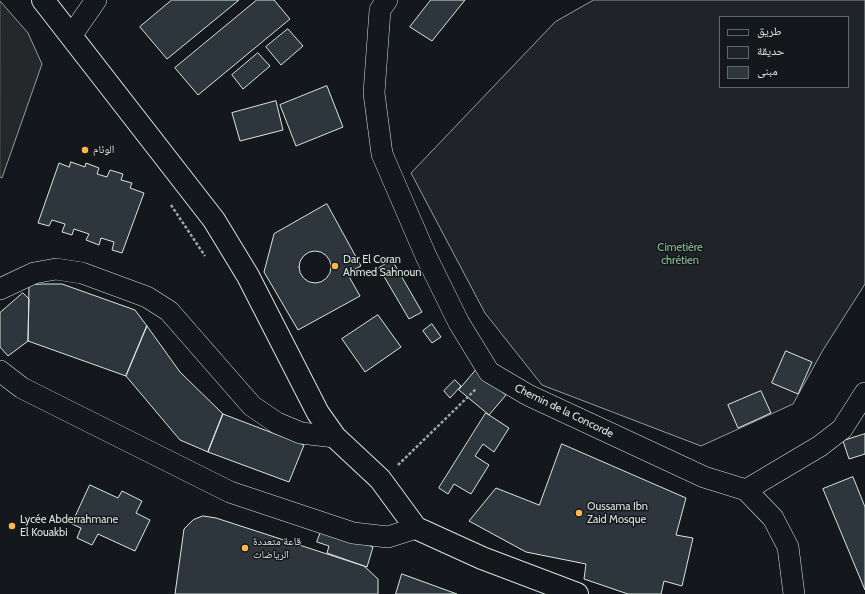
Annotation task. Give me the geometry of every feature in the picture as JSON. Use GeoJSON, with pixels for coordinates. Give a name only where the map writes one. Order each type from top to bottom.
{"type":"FeatureCollection","features":[{"type":"Feature","properties":{"kind":"street"},"geometry":{"type":"LineString","coordinates":[[43,0],[214,220],[248,276],[318,414],[335,437],[380,479],[416,528],[482,558],[577,594]]}},
{"type":"Feature","properties":{"kind":"street"},"geometry":{"type":"LineString","coordinates":[[71,36],[96,0]]}},
{"type":"Feature","properties":{"kind":"street","name":"Chemin de la Concorde"},"geometry":{"type":"LineString","coordinates":[[388,0],[380,10],[374,93],[382,154],[426,256],[459,323],[489,372],[528,395],[704,477],[746,490],[773,518],[788,547],[794,594]]}},
{"type":"Feature","properties":{"kind":"street"},"geometry":{"type":"LineString","coordinates":[[0,289],[34,273],[56,269],[82,273],[147,297],[169,311],[252,406],[277,423],[301,433],[335,437]]}},
{"type":"Feature","properties":{"kind":"street"},"geometry":{"type":"LineString","coordinates":[[0,371],[22,388]]}},
{"type":"Feature","properties":{"kind":"street"},"geometry":{"type":"LineString","coordinates":[[0,380],[22,388],[230,492],[353,534],[388,537],[416,528]]}},
{"type":"Feature","properties":{"kind":"street"},"geometry":{"type":"LineString","coordinates":[[746,490],[820,446],[842,429],[865,393]]}},
{"type":"Feature","properties":{"kind":"path"},"geometry":{"type":"LineString","coordinates":[[168,199],[206,256]]}},
{"type":"Feature","properties":{"kind":"path"},"geometry":{"type":"LineString","coordinates":[[380,479],[406,459],[485,379],[489,372]]}},
{"type":"Feature","properties":{"kind":"green space","name":"Cimetière chrétien"},"geometry":{"type":"Polygon","coordinates":[[[594,0],[865,0],[865,284],[823,350],[793,404],[701,446],[542,385],[485,313],[411,173],[555,22],[594,0]]]}},
{"type":"Feature","properties":{"kind":"shaded area"},"geometry":{"type":"Polygon","coordinates":[[[0,1],[28,33],[42,64],[2,178],[0,177],[0,1]]]}},
{"type":"Feature","properties":{"kind":"building"},"geometry":{"type":"Polygon","coordinates":[[[172,0],[239,0],[167,59],[140,27],[172,0]]]}},
{"type":"Feature","properties":{"kind":"building"},"geometry":{"type":"Polygon","coordinates":[[[257,0],[274,0],[290,19],[198,95],[175,68],[257,0]]]}},
{"type":"Feature","properties":{"kind":"building"},"geometry":{"type":"Polygon","coordinates":[[[431,0],[465,0],[432,41],[410,27],[431,0]]]}},
{"type":"Feature","properties":{"kind":"building"},"geometry":{"type":"Polygon","coordinates":[[[288,29],[303,46],[281,65],[266,47],[288,29]]]}},
{"type":"Feature","properties":{"kind":"building"},"geometry":{"type":"Polygon","coordinates":[[[258,53],[270,66],[243,89],[232,75],[258,53]]]}},
{"type":"Feature","properties":{"kind":"building"},"geometry":{"type":"Polygon","coordinates":[[[327,86],[343,127],[296,146],[280,105],[327,86]]]}},
{"type":"Feature","properties":{"kind":"building"},"geometry":{"type":"Polygon","coordinates":[[[276,101],[283,130],[240,141],[232,113],[276,101]]]}},
{"type":"Feature","properties":{"kind":"building"},"geometry":{"type":"Polygon","coordinates":[[[71,162],[85,167],[86,163],[99,168],[97,174],[107,177],[110,170],[123,174],[121,180],[132,183],[130,188],[144,193],[122,253],[112,250],[114,242],[101,238],[99,245],[86,240],[89,234],[74,229],[72,235],[62,232],[65,224],[52,220],[49,226],[38,223],[59,163],[69,167],[71,162]]]}},
{"type":"Feature","properties":{"kind":"building"},"geometry":{"type":"Polygon","coordinates":[[[327,204],[361,266],[347,273],[360,296],[298,330],[264,272],[274,234],[327,204]]]}},
{"type":"Feature","properties":{"kind":"building"},"geometry":{"type":"Polygon","coordinates":[[[312,251],[318,251],[328,258],[331,267],[330,273],[324,280],[318,283],[312,283],[302,276],[299,270],[299,264],[306,254],[312,251]]]}},
{"type":"Feature","properties":{"kind":"building"},"geometry":{"type":"Polygon","coordinates":[[[392,260],[422,312],[409,319],[379,268],[392,260]]]}},
{"type":"Feature","properties":{"kind":"building"},"geometry":{"type":"Polygon","coordinates":[[[62,284],[135,310],[147,326],[126,376],[28,341],[29,285],[62,284]]]}},
{"type":"Feature","properties":{"kind":"building"},"geometry":{"type":"Polygon","coordinates":[[[23,293],[29,299],[28,341],[8,356],[0,347],[0,313],[23,293]]]}},
{"type":"Feature","properties":{"kind":"building"},"geometry":{"type":"Polygon","coordinates":[[[378,315],[401,347],[365,372],[342,339],[378,315]]]}},
{"type":"Feature","properties":{"kind":"building"},"geometry":{"type":"Polygon","coordinates":[[[432,324],[441,337],[432,343],[423,331],[432,324]]]}},
{"type":"Feature","properties":{"kind":"building"},"geometry":{"type":"Polygon","coordinates":[[[147,326],[180,372],[223,414],[208,452],[180,440],[126,376],[147,326]]]}},
{"type":"Feature","properties":{"kind":"building"},"geometry":{"type":"Polygon","coordinates":[[[786,351],[812,362],[798,394],[772,383],[786,351]]]}},
{"type":"Feature","properties":{"kind":"building"},"geometry":{"type":"Polygon","coordinates":[[[476,370],[506,395],[489,415],[459,390],[476,370]]]}},
{"type":"Feature","properties":{"kind":"building"},"geometry":{"type":"Polygon","coordinates":[[[455,380],[461,386],[450,398],[444,391],[455,380]]]}},
{"type":"Feature","properties":{"kind":"building"},"geometry":{"type":"Polygon","coordinates":[[[761,391],[771,413],[738,428],[728,405],[761,391]]]}},
{"type":"Feature","properties":{"kind":"building"},"geometry":{"type":"Polygon","coordinates":[[[486,413],[509,428],[494,452],[483,444],[475,456],[489,465],[471,494],[454,484],[448,494],[439,488],[486,413]]]}},
{"type":"Feature","properties":{"kind":"building"},"geometry":{"type":"Polygon","coordinates":[[[223,414],[304,445],[289,482],[208,452],[223,414]]]}},
{"type":"Feature","properties":{"kind":"building"},"geometry":{"type":"Polygon","coordinates":[[[865,434],[865,454],[849,459],[843,441],[865,434]]]}},
{"type":"Feature","properties":{"kind":"building","name":"Oussama Ibn Zaid Mosque"},"geometry":{"type":"Polygon","coordinates":[[[562,444],[686,498],[676,535],[693,538],[682,586],[664,581],[661,594],[628,594],[584,579],[586,564],[526,552],[469,521],[496,488],[539,505],[562,444]]]}},
{"type":"Feature","properties":{"kind":"building"},"geometry":{"type":"Polygon","coordinates":[[[853,477],[865,507],[865,590],[823,489],[853,477]]]}},
{"type":"Feature","properties":{"kind":"building"},"geometry":{"type":"Polygon","coordinates":[[[90,485],[118,498],[122,491],[142,501],[136,513],[150,520],[135,551],[98,534],[92,545],[77,538],[81,528],[72,524],[90,485]]]}},
{"type":"Feature","properties":{"kind":"building","name":"قاعة متعددة الرياضات"},"geometry":{"type":"Polygon","coordinates":[[[203,516],[216,518],[364,566],[378,579],[378,594],[175,594],[184,529],[193,520],[203,516]]]}},
{"type":"Feature","properties":{"kind":"building"},"geometry":{"type":"Polygon","coordinates":[[[322,529],[373,547],[367,567],[327,553],[329,546],[317,542],[322,529]]]}},
{"type":"Feature","properties":{"kind":"building"},"geometry":{"type":"Polygon","coordinates":[[[402,574],[457,594],[396,594],[402,574]]]}},
{"type":"Feature","properties":{"kind":"place","name":"الوئام"},"geometry":{"type":"Point","coordinates":[85,150]}},
{"type":"Feature","properties":{"kind":"place","name":"Dar El Coran Ahmed Sahnoun"},"geometry":{"type":"Point","coordinates":[335,266]}},
{"type":"Feature","properties":{"kind":"place","name":"Oussama Ibn Zaid Mosque"},"geometry":{"type":"Point","coordinates":[579,513]}},
{"type":"Feature","properties":{"kind":"place","name":"Lycée Abderrahmane El Kouakbi"},"geometry":{"type":"Point","coordinates":[12,526]}},
{"type":"Feature","properties":{"kind":"place","name":"قاعة متعددة الرياضات"},"geometry":{"type":"Point","coordinates":[245,548]}}]}
